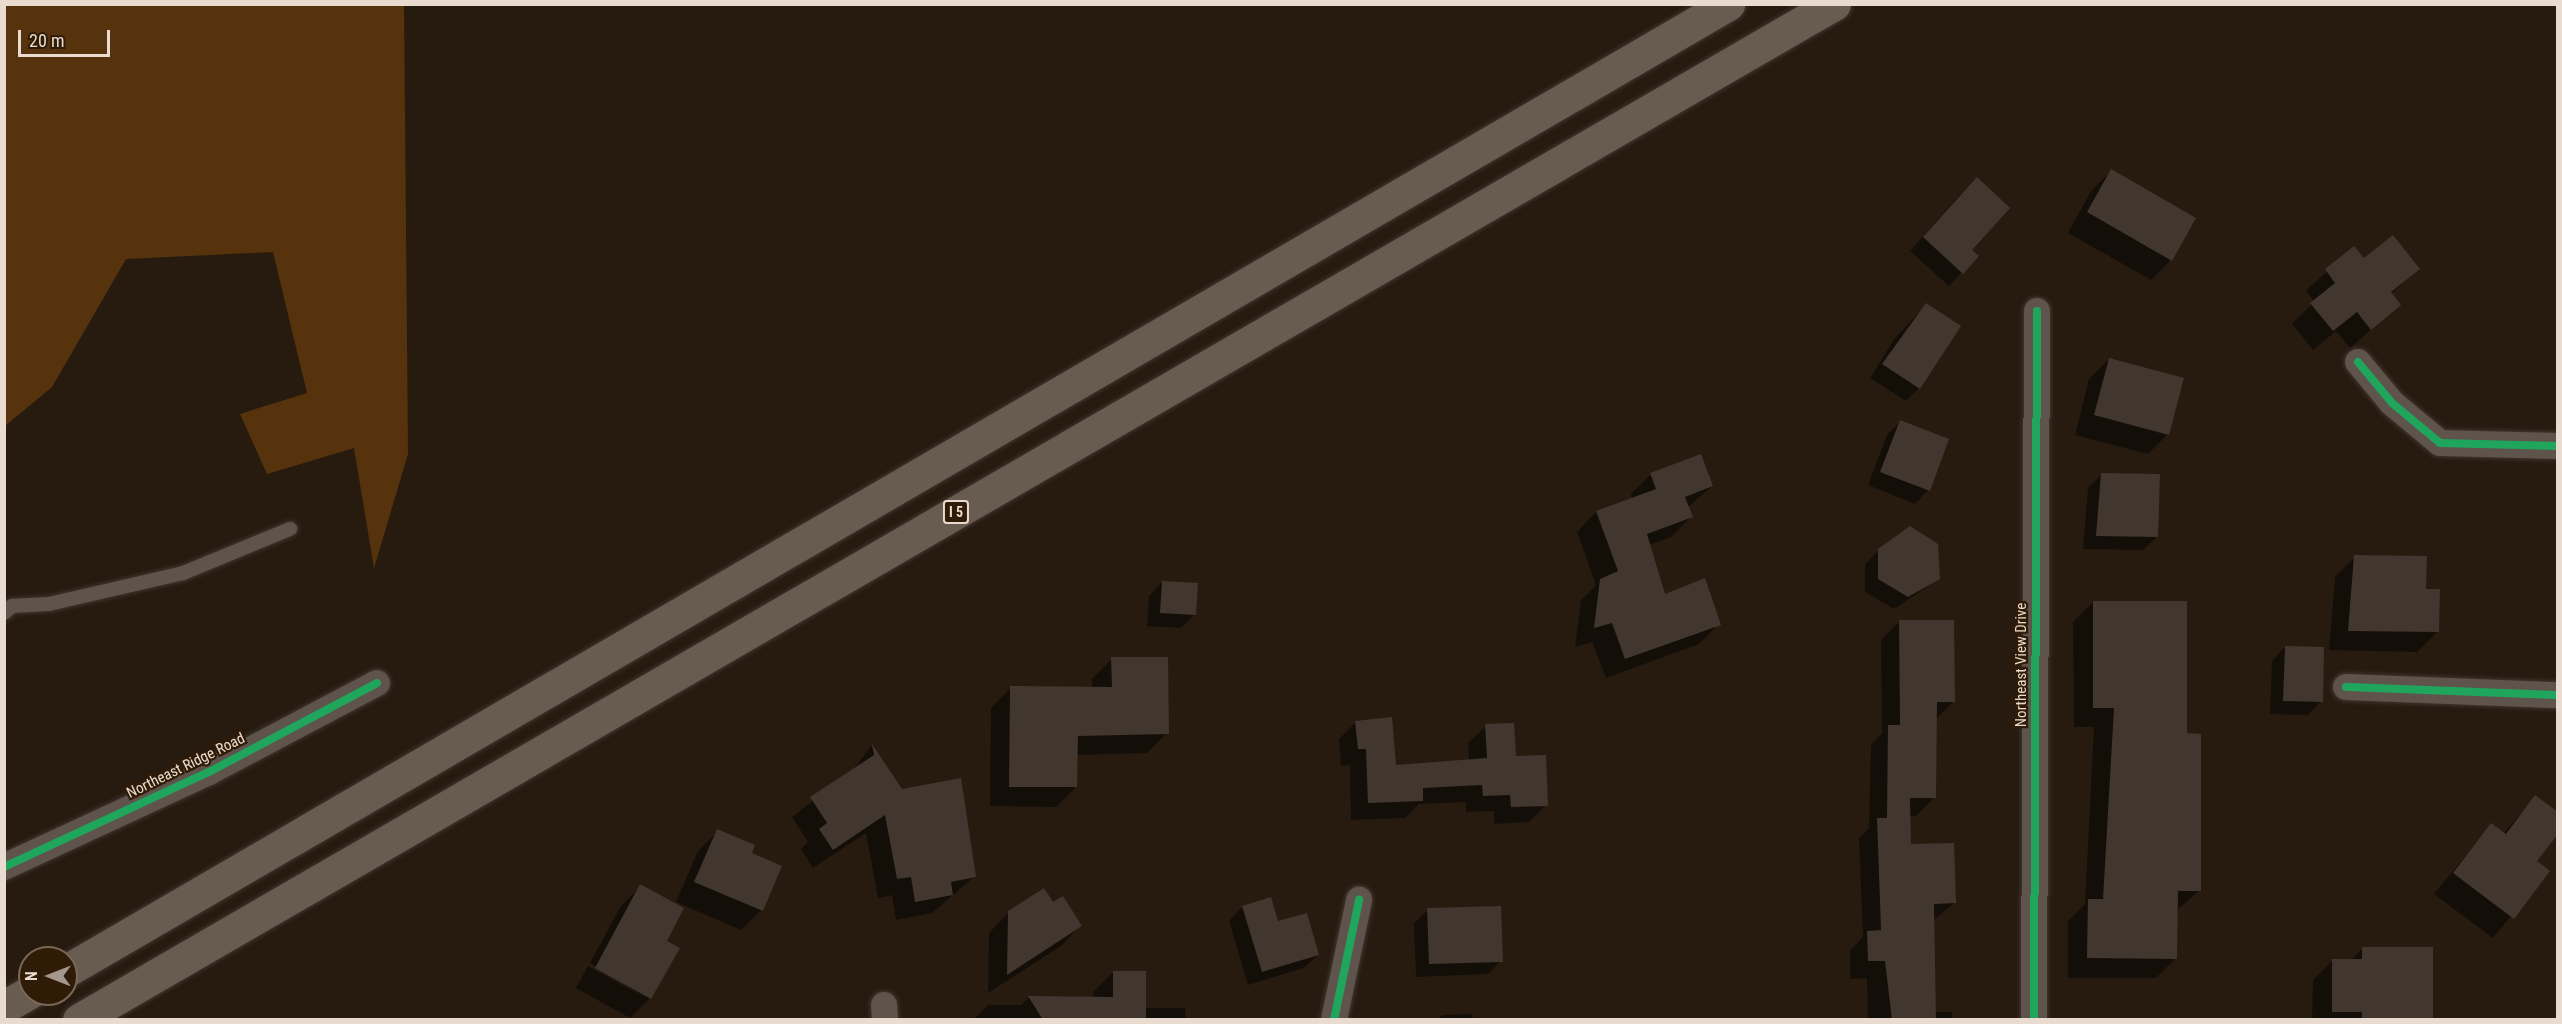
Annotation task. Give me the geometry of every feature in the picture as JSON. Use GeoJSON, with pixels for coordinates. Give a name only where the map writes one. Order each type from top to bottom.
{"type":"FeatureCollection","features":[{"type":"Feature","properties":{"kind":"highway"},"geometry":{"type":"LineString","coordinates":[[78,964],[1728,4]]}},
{"type":"Feature","properties":{"kind":"highway","name":"I 5"},"geometry":{"type":"LineString","coordinates":[[79,1020],[1834,4]]}},
{"type":"Feature","properties":{"kind":"highway"},"geometry":{"type":"LineString","coordinates":[[4,1007],[18,999]]}},
{"type":"Feature","properties":{"kind":"street","name":"Northeast View Drive"},"geometry":{"type":"LineString","coordinates":[[2034,1020],[2037,311]]}},
{"type":"Feature","properties":{"kind":"street"},"geometry":{"type":"LineString","coordinates":[[2358,362],[2392,403],[2440,443],[2558,446]]}},
{"type":"Feature","properties":{"kind":"street","name":"Northeast Ridge Road"},"geometry":{"type":"LineString","coordinates":[[4,867],[209,772],[377,683]]}},
{"type":"Feature","properties":{"kind":"street"},"geometry":{"type":"LineString","coordinates":[[2346,687],[2558,695]]}},
{"type":"Feature","properties":{"kind":"street"},"geometry":{"type":"LineString","coordinates":[[1334,1020],[1359,900]]}},
{"type":"Feature","properties":{"kind":"lane"},"geometry":{"type":"LineString","coordinates":[[4,613],[12,606],[49,604],[183,573],[290,529]]}},
{"type":"Feature","properties":{"kind":"shaded area"},"geometry":{"type":"Polygon","coordinates":[[[5,4],[404,5],[408,454],[374,568],[354,448],[267,474],[240,414],[307,393],[273,252],[126,259],[52,387],[5,426],[5,4]]]}},
{"type":"Feature","properties":{"kind":"building"},"geometry":{"type":"Polygon","coordinates":[[[2111,169],[2196,218],[2172,261],[2087,212],[2111,169]]]}},
{"type":"Feature","properties":{"kind":"building"},"geometry":{"type":"Polygon","coordinates":[[[1977,177],[2010,208],[1972,250],[1979,256],[1963,274],[1923,237],[1977,177]]]}},
{"type":"Feature","properties":{"kind":"building"},"geometry":{"type":"Polygon","coordinates":[[[2393,235],[2420,269],[2391,292],[2401,305],[2371,330],[2357,312],[2333,331],[2310,303],[2335,283],[2325,269],[2354,246],[2364,258],[2393,235]]]}},
{"type":"Feature","properties":{"kind":"building"},"geometry":{"type":"Polygon","coordinates":[[[1926,303],[1961,326],[1920,389],[1882,364],[1926,303]]]}},
{"type":"Feature","properties":{"kind":"building"},"geometry":{"type":"Polygon","coordinates":[[[2109,358],[2184,378],[2169,435],[2094,415],[2109,358]]]}},
{"type":"Feature","properties":{"kind":"building"},"geometry":{"type":"Polygon","coordinates":[[[1900,420],[1949,439],[1930,491],[1880,472],[1900,420]]]}},
{"type":"Feature","properties":{"kind":"building"},"geometry":{"type":"Polygon","coordinates":[[[1701,454],[1713,486],[1685,497],[1693,517],[1647,534],[1665,594],[1705,578],[1721,625],[1625,659],[1612,623],[1594,628],[1600,579],[1618,571],[1596,511],[1656,489],[1650,473],[1701,454]]]}},
{"type":"Feature","properties":{"kind":"building"},"geometry":{"type":"Polygon","coordinates":[[[2101,473],[2160,474],[2158,537],[2096,536],[2101,473]]]}},
{"type":"Feature","properties":{"kind":"building"},"geometry":{"type":"Polygon","coordinates":[[[1910,526],[1938,544],[1940,579],[1908,597],[1878,579],[1878,549],[1910,526]]]}},
{"type":"Feature","properties":{"kind":"building"},"geometry":{"type":"Polygon","coordinates":[[[2354,555],[2427,556],[2426,589],[2440,589],[2439,632],[2348,631],[2354,555]]]}},
{"type":"Feature","properties":{"kind":"building"},"geometry":{"type":"Polygon","coordinates":[[[1162,581],[1198,583],[1196,615],[1160,613],[1162,581]]]}},
{"type":"Feature","properties":{"kind":"building"},"geometry":{"type":"Polygon","coordinates":[[[2093,601],[2187,601],[2187,733],[2201,734],[2201,891],[2178,891],[2177,959],[2087,958],[2088,899],[2103,899],[2114,708],[2093,708],[2093,601]]]}},
{"type":"Feature","properties":{"kind":"building"},"geometry":{"type":"Polygon","coordinates":[[[1899,620],[1954,620],[1955,702],[1937,702],[1936,798],[1910,798],[1911,844],[1954,843],[1956,903],[1934,904],[1936,1020],[1892,1020],[1885,961],[1868,961],[1867,931],[1881,930],[1877,818],[1887,818],[1888,725],[1900,725],[1899,620]]]}},
{"type":"Feature","properties":{"kind":"building"},"geometry":{"type":"Polygon","coordinates":[[[2285,646],[2324,647],[2323,702],[2283,701],[2285,646]]]}},
{"type":"Feature","properties":{"kind":"building"},"geometry":{"type":"Polygon","coordinates":[[[1111,657],[1168,657],[1169,734],[1078,736],[1077,787],[1009,787],[1010,686],[1112,687],[1111,657]]]}},
{"type":"Feature","properties":{"kind":"building"},"geometry":{"type":"Polygon","coordinates":[[[1392,717],[1396,765],[1487,758],[1485,724],[1514,723],[1516,756],[1546,755],[1548,806],[1511,807],[1510,795],[1483,796],[1482,785],[1423,788],[1423,801],[1368,803],[1366,749],[1358,749],[1355,721],[1392,717]]]}},
{"type":"Feature","properties":{"kind":"building"},"geometry":{"type":"Polygon","coordinates":[[[872,744],[902,789],[961,778],[976,877],[951,882],[953,895],[915,902],[911,877],[897,879],[885,815],[833,850],[819,829],[827,823],[810,797],[874,755],[872,744]]]}},
{"type":"Feature","properties":{"kind":"building"},"geometry":{"type":"Polygon","coordinates":[[[2535,795],[2558,812],[2558,834],[2537,861],[2550,871],[2514,919],[2453,873],[2491,823],[2506,834],[2535,795]]]}},
{"type":"Feature","properties":{"kind":"building"},"geometry":{"type":"Polygon","coordinates":[[[717,829],[755,845],[752,853],[782,866],[763,911],[694,882],[717,829]]]}},
{"type":"Feature","properties":{"kind":"building"},"geometry":{"type":"Polygon","coordinates":[[[640,884],[684,908],[667,941],[680,948],[651,999],[595,968],[640,884]]]}},
{"type":"Feature","properties":{"kind":"building"},"geometry":{"type":"Polygon","coordinates":[[[1044,888],[1053,902],[1063,896],[1082,926],[1007,975],[1008,911],[1044,888]]]}},
{"type":"Feature","properties":{"kind":"building"},"geometry":{"type":"Polygon","coordinates":[[[1271,897],[1278,921],[1307,913],[1319,955],[1262,972],[1242,906],[1271,897]]]}},
{"type":"Feature","properties":{"kind":"building"},"geometry":{"type":"Polygon","coordinates":[[[1501,906],[1503,962],[1429,964],[1427,908],[1501,906]]]}},
{"type":"Feature","properties":{"kind":"building"},"geometry":{"type":"Polygon","coordinates":[[[2362,947],[2433,947],[2433,1020],[2362,1020],[2362,1012],[2332,1012],[2332,959],[2362,959],[2362,947]]]}},
{"type":"Feature","properties":{"kind":"building"},"geometry":{"type":"Polygon","coordinates":[[[1113,971],[1146,971],[1146,1020],[1043,1020],[1028,996],[1113,997],[1113,971]]]}},
{"type":"Feature","properties":{"kind":"cycle path"},"geometry":{"type":"LineString","coordinates":[[2034,1020],[2037,311]]}},
{"type":"Feature","properties":{"kind":"cycle path"},"geometry":{"type":"LineString","coordinates":[[2358,362],[2392,403],[2440,443],[2558,446]]}},
{"type":"Feature","properties":{"kind":"cycle path"},"geometry":{"type":"LineString","coordinates":[[4,867],[209,772],[377,683]]}},
{"type":"Feature","properties":{"kind":"cycle path"},"geometry":{"type":"LineString","coordinates":[[2346,687],[2558,695]]}},
{"type":"Feature","properties":{"kind":"cycle path"},"geometry":{"type":"LineString","coordinates":[[1334,1020],[1359,900]]}}]}
